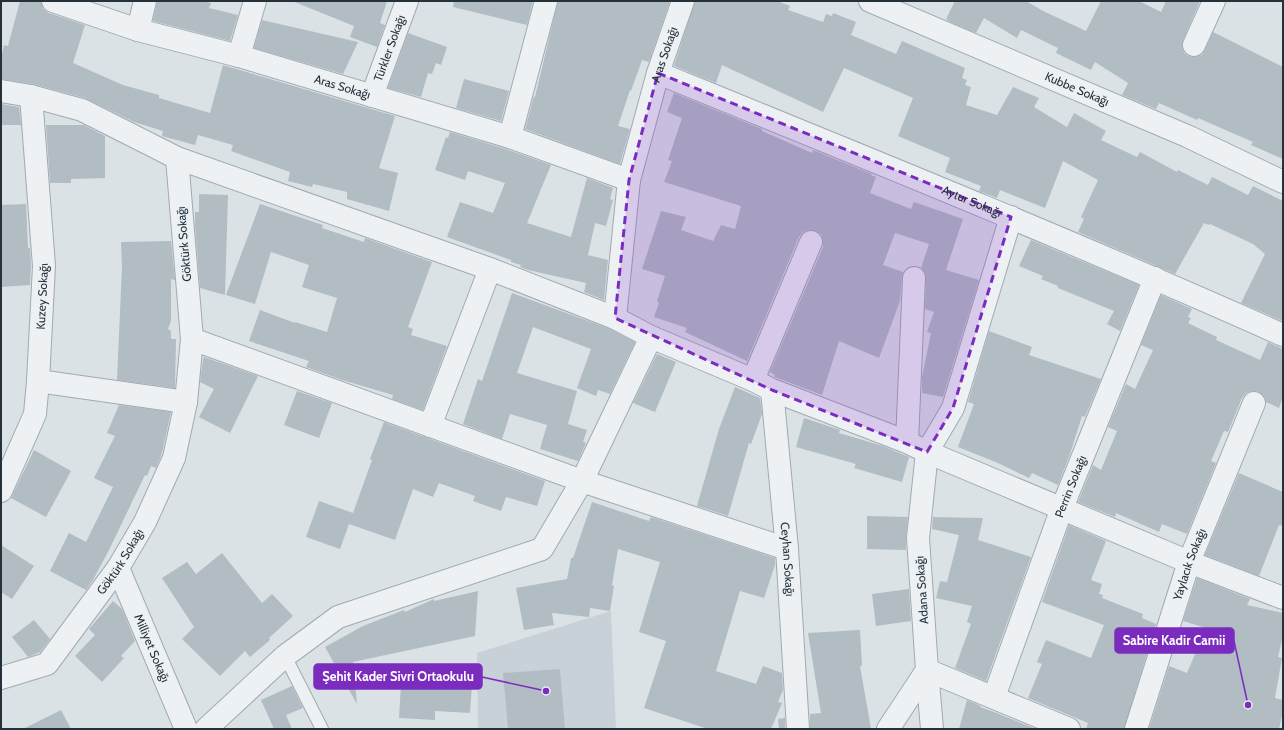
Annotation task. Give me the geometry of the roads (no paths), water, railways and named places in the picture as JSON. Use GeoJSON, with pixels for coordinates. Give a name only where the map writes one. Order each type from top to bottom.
{"type":"FeatureCollection","features":[{"type":"Feature","properties":{"kind":"street"},"geometry":{"type":"LineString","coordinates":[[138,30],[145,1]]}},
{"type":"Feature","properties":{"kind":"street"},"geometry":{"type":"LineString","coordinates":[[239,56],[255,1]]}},
{"type":"Feature","properties":{"kind":"street","name":"Türkler Sokağı"},"geometry":{"type":"LineString","coordinates":[[372,96],[407,1]]}},
{"type":"Feature","properties":{"kind":"street"},"geometry":{"type":"LineString","coordinates":[[510,137],[546,1]]}},
{"type":"Feature","properties":{"kind":"street","name":"Aras Sokağı"},"geometry":{"type":"LineString","coordinates":[[615,318],[629,180],[658,72],[683,1]]}},
{"type":"Feature","properties":{"kind":"street","name":"Kubbe Sokağı"},"geometry":{"type":"LineString","coordinates":[[870,1],[1180,132],[1283,182]]}},
{"type":"Feature","properties":{"kind":"street"},"geometry":{"type":"LineString","coordinates":[[1194,45],[1214,1]]}},
{"type":"Feature","properties":{"kind":"street","name":"Aras Sokağı"},"geometry":{"type":"LineString","coordinates":[[66,3],[138,30],[239,56],[510,137],[629,180]]}},
{"type":"Feature","properties":{"kind":"street","name":"Aytur Sokağı"},"geometry":{"type":"LineString","coordinates":[[658,72],[1011,217],[1155,278],[1283,335]]}},
{"type":"Feature","properties":{"kind":"street"},"geometry":{"type":"LineString","coordinates":[[1,91],[30,96],[82,110],[177,158],[490,269],[615,318],[651,336],[753,380],[772,390],[907,442],[927,452],[1188,562],[1283,598]]}},
{"type":"Feature","properties":{"kind":"street","name":"Kuzey Sokağı"},"geometry":{"type":"LineString","coordinates":[[1,491],[35,414],[38,381],[44,266],[30,96]]}},
{"type":"Feature","properties":{"kind":"street","name":"Göktürk Sokağı"},"geometry":{"type":"LineString","coordinates":[[1,678],[48,664],[118,568],[145,522],[174,458],[186,402],[192,339],[177,158]]}},
{"type":"Feature","properties":{"kind":"street"},"geometry":{"type":"LineString","coordinates":[[927,452],[953,408],[1011,217]]}},
{"type":"Feature","properties":{"kind":"street"},"geometry":{"type":"LineString","coordinates":[[753,380],[811,242]]}},
{"type":"Feature","properties":{"kind":"street"},"geometry":{"type":"LineString","coordinates":[[430,426],[490,269]]}},
{"type":"Feature","properties":{"kind":"street"},"geometry":{"type":"LineString","coordinates":[[907,442],[914,278]]}},
{"type":"Feature","properties":{"kind":"street","name":"Perrin Sokağı"},"geometry":{"type":"LineString","coordinates":[[994,697],[1062,508],[1155,278]]}},
{"type":"Feature","properties":{"kind":"street"},"geometry":{"type":"LineString","coordinates":[[206,729],[285,656],[338,617],[542,549],[582,481],[651,336]]}},
{"type":"Feature","properties":{"kind":"street"},"geometry":{"type":"LineString","coordinates":[[192,339],[582,481],[786,549]]}},
{"type":"Feature","properties":{"kind":"street"},"geometry":{"type":"LineString","coordinates":[[38,381],[186,402]]}},
{"type":"Feature","properties":{"kind":"street","name":"Ceyhan Sokağı"},"geometry":{"type":"LineString","coordinates":[[772,390],[786,549],[798,729]]}},
{"type":"Feature","properties":{"kind":"street","name":"Yaylacık Sokağı"},"geometry":{"type":"LineString","coordinates":[[1136,729],[1188,562],[1254,403]]}},
{"type":"Feature","properties":{"kind":"street","name":"Adana Sokağı"},"geometry":{"type":"LineString","coordinates":[[927,452],[918,538],[932,729]]}},
{"type":"Feature","properties":{"kind":"street","name":"Milliyet Sokağı"},"geometry":{"type":"LineString","coordinates":[[118,568],[186,729]]}},
{"type":"Feature","properties":{"kind":"street"},"geometry":{"type":"LineString","coordinates":[[888,729],[927,670],[1069,729]]}},
{"type":"Feature","properties":{"kind":"lane"},"geometry":{"type":"LineString","coordinates":[[285,656],[322,729]]}},
{"type":"Feature","properties":{"kind":"place","name":"Şehit Kader Sivri Ortaokulu"},"geometry":{"type":"Point","coordinates":[546,691]}},
{"type":"Feature","properties":{"kind":"place","name":"Sabire Kadir Camii"},"geometry":{"type":"Point","coordinates":[1248,705]}}]}
